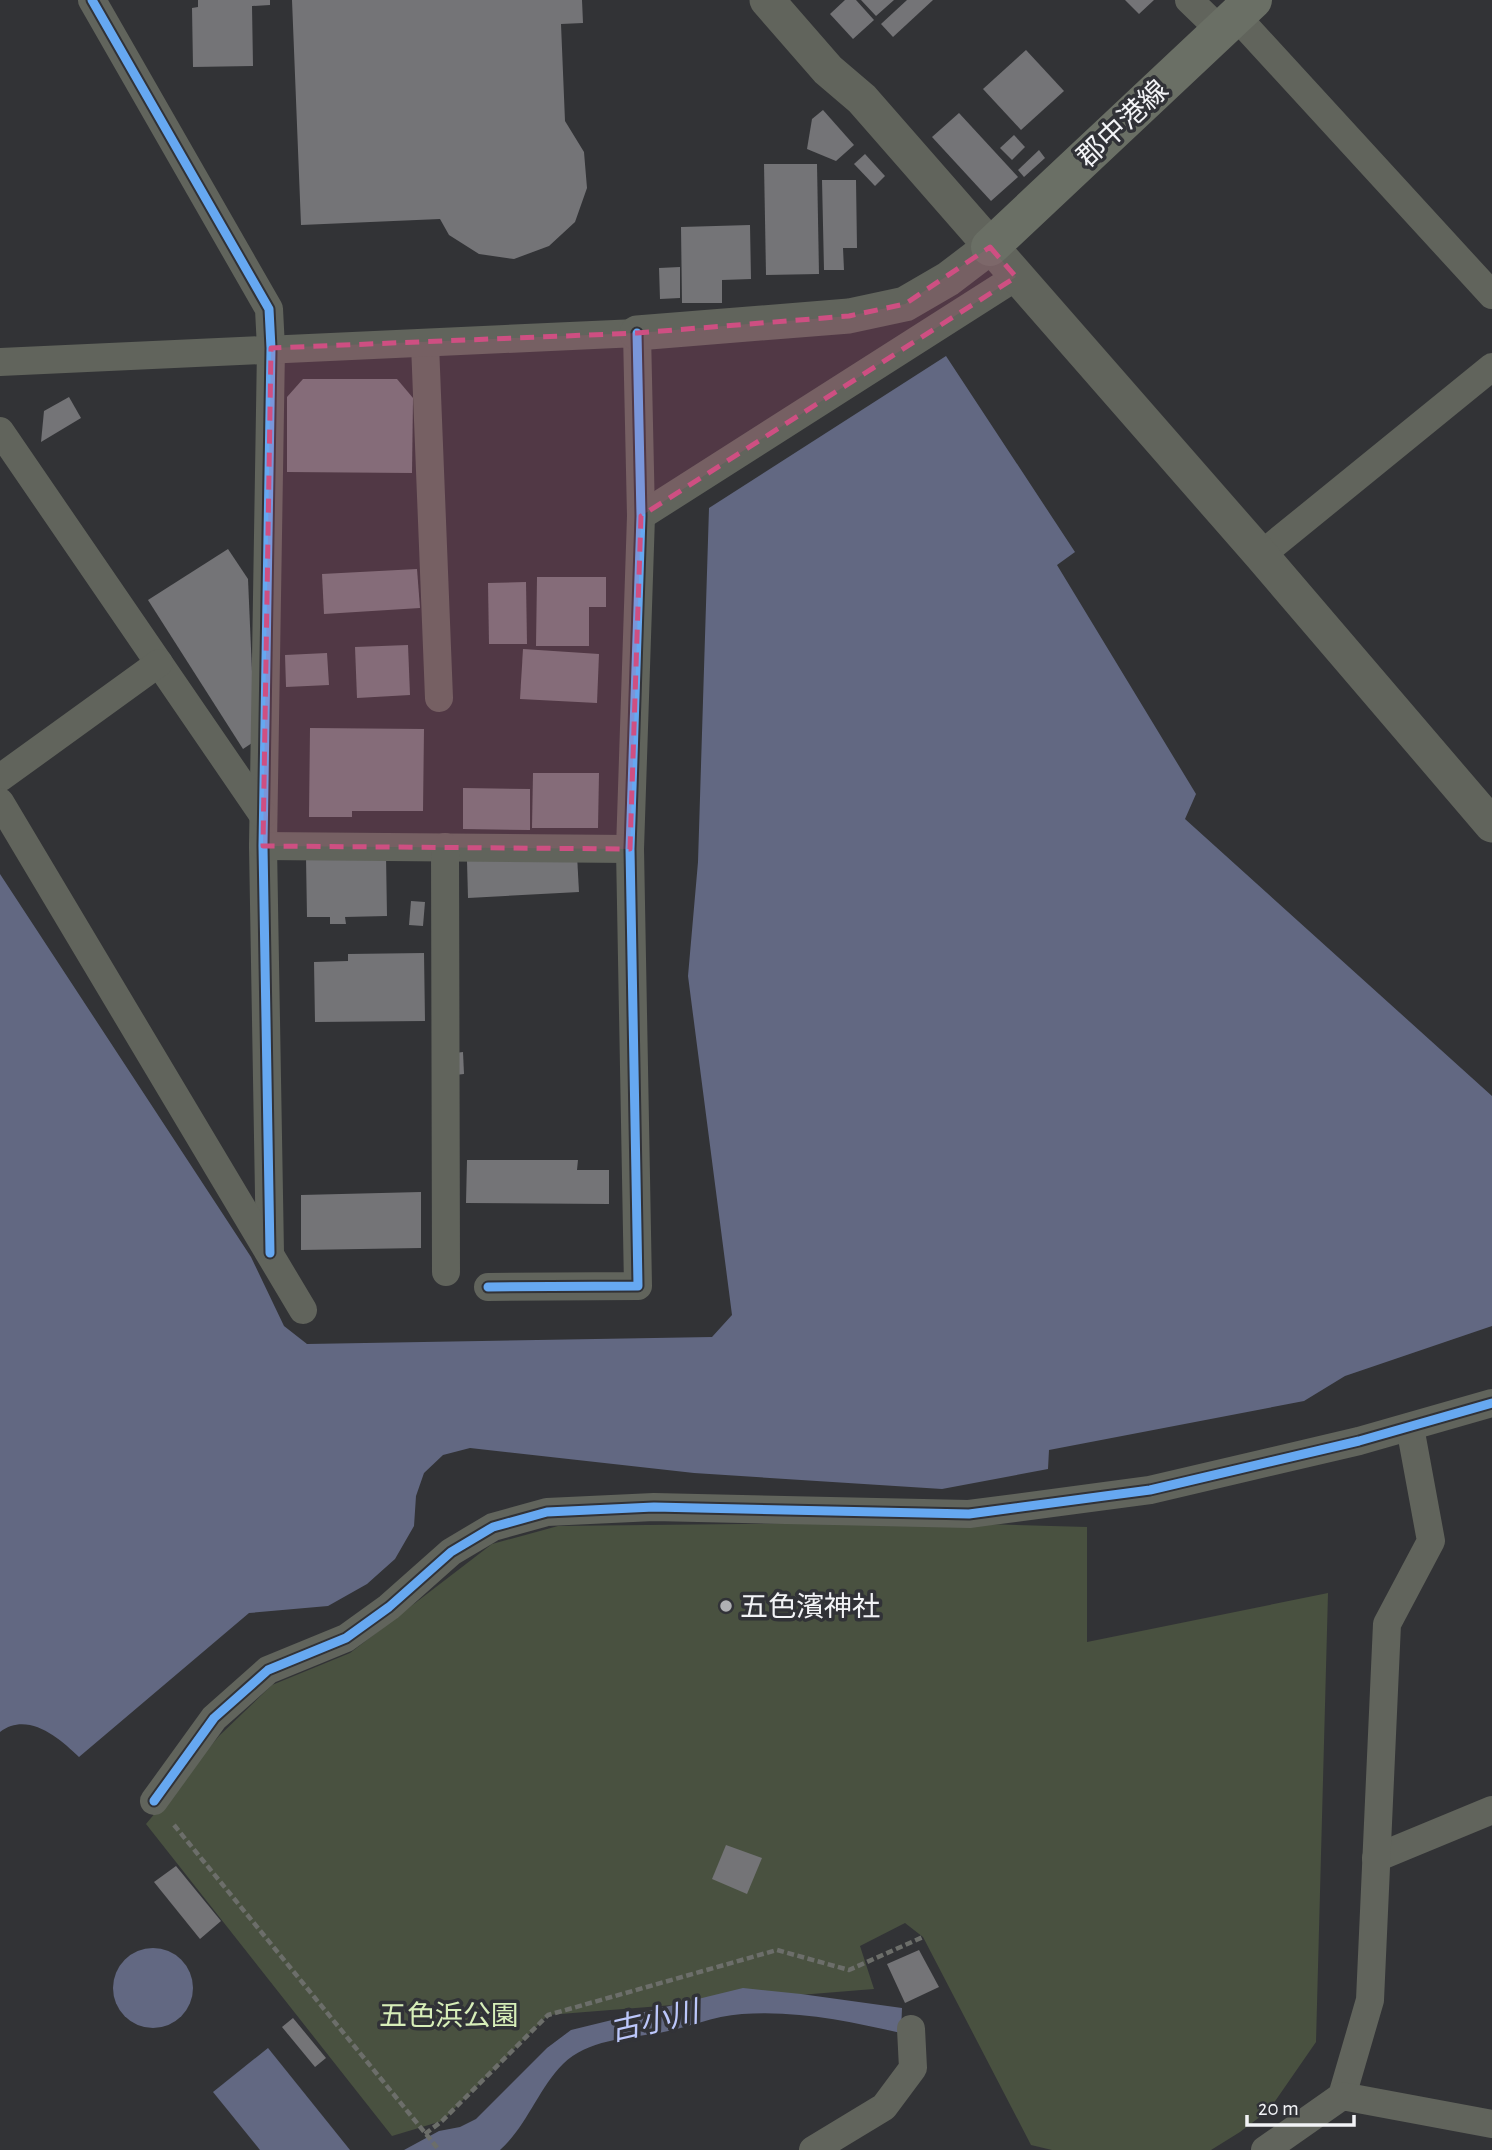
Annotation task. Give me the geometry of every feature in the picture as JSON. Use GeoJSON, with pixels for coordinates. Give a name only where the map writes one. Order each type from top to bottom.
{"type":"FeatureCollection","features":[{"type":"Feature","properties":{"kind":"main road","name":"郡中港線"},"geometry":{"type":"LineString","coordinates":[[990,247],[1236,15]]}},
{"type":"Feature","properties":{"kind":"street"},"geometry":{"type":"LineString","coordinates":[[92,0],[269,309],[271,348],[263,846],[270,1252]]}},
{"type":"Feature","properties":{"kind":"street"},"geometry":{"type":"LineString","coordinates":[[766,0],[828,70],[862,99],[1261,555],[1492,825]]}},
{"type":"Feature","properties":{"kind":"street"},"geometry":{"type":"LineString","coordinates":[[1189,0],[1236,15],[1492,295]]}},
{"type":"Feature","properties":{"kind":"street"},"geometry":{"type":"LineString","coordinates":[[0,362],[637,333],[849,316],[905,304],[948,279],[990,247]]}},
{"type":"Feature","properties":{"kind":"street"},"geometry":{"type":"LineString","coordinates":[[641,516],[1016,277]]}},
{"type":"Feature","properties":{"kind":"street"},"geometry":{"type":"LineString","coordinates":[[488,1287],[638,1286],[631,849],[641,516],[637,333]]}},
{"type":"Feature","properties":{"kind":"street"},"geometry":{"type":"LineString","coordinates":[[425,344],[439,698]]}},
{"type":"Feature","properties":{"kind":"street"},"geometry":{"type":"LineString","coordinates":[[1261,555],[1492,367]]}},
{"type":"Feature","properties":{"kind":"street"},"geometry":{"type":"LineString","coordinates":[[0,430],[263,815]]}},
{"type":"Feature","properties":{"kind":"street"},"geometry":{"type":"LineString","coordinates":[[0,778],[159,663]]}},
{"type":"Feature","properties":{"kind":"street"},"geometry":{"type":"LineString","coordinates":[[0,802],[303,1310]]}},
{"type":"Feature","properties":{"kind":"street"},"geometry":{"type":"LineString","coordinates":[[263,846],[631,849]]}},
{"type":"Feature","properties":{"kind":"street"},"geometry":{"type":"LineString","coordinates":[[445,847],[446,1272]]}},
{"type":"Feature","properties":{"kind":"street"},"geometry":{"type":"LineString","coordinates":[[154,1801],[214,1718],[268,1670],[346,1638],[389,1607],[451,1552],[493,1527],[547,1512],[654,1507],[969,1514],[1150,1490],[1359,1441],[1492,1403]]}},
{"type":"Feature","properties":{"kind":"street"},"geometry":{"type":"LineString","coordinates":[[1265,2150],[1342,2096],[1370,2000],[1387,1624],[1431,1541],[1410,1426]]}},
{"type":"Feature","properties":{"kind":"street"},"geometry":{"type":"LineString","coordinates":[[1376,1857],[1492,1810]]}},
{"type":"Feature","properties":{"kind":"street"},"geometry":{"type":"LineString","coordinates":[[813,2150],[884,2107],[913,2068],[911,2029]]}},
{"type":"Feature","properties":{"kind":"street"},"geometry":{"type":"LineString","coordinates":[[1342,2096],[1492,2124]]}},
{"type":"Feature","properties":{"kind":"path"},"geometry":{"type":"LineString","coordinates":[[154,1801],[439,2150]]}},
{"type":"Feature","properties":{"kind":"path"},"geometry":{"type":"LineString","coordinates":[[425,2134],[442,2121],[548,2015],[777,1950],[849,1970],[923,1937]]}},
{"type":"Feature","properties":{"kind":"highlighted area"},"geometry":{"type":"Polygon","coordinates":[[[990,247],[1016,277],[641,516],[630,849],[263,846],[271,348],[637,333],[849,316],[905,304],[990,247]]]}},
{"type":"Feature","properties":{"kind":"green space","name":"五色浜公園"},"geometry":{"type":"Polygon","coordinates":[[[913,1522],[1087,1527],[1087,1642],[1328,1593],[1316,2042],[1269,2110],[1211,2150],[1052,2150],[1031,2145],[923,1937],[905,1923],[860,1946],[874,1989],[548,2015],[442,2121],[392,2136],[146,1824],[219,1736],[272,1685],[350,1653],[492,1544],[558,1526],[913,1522]]]}},
{"type":"Feature","properties":{"kind":"water"},"geometry":{"type":"Polygon","coordinates":[[[946,356],[1075,552],[1057,565],[1196,794],[1185,819],[1492,1096],[1492,1326],[1345,1376],[1304,1401],[1049,1450],[1048,1469],[942,1489],[694,1473],[470,1448],[443,1455],[424,1473],[416,1496],[414,1526],[395,1559],[367,1584],[328,1606],[249,1613],[79,1757],[53,1735],[32,1726],[21,1724],[0,1732],[0,874],[251,1257],[284,1326],[307,1344],[712,1337],[732,1315],[688,976],[698,862],[709,508],[946,356]]]}},
{"type":"Feature","properties":{"kind":"water"},"geometry":{"type":"Polygon","coordinates":[[[153,1948],[168,1951],[181,1960],[190,1973],[193,1988],[190,2003],[181,2016],[168,2025],[153,2028],[138,2025],[125,2016],[116,2003],[113,1988],[116,1973],[125,1960],[138,1951],[153,1948]]]}},
{"type":"Feature","properties":{"kind":"water","name":"古小川"},"geometry":{"type":"Polygon","coordinates":[[[743,1988],[902,2008],[901,2033],[822,2018],[762,2013],[721,2017],[669,2031],[608,2041],[584,2050],[563,2064],[546,2085],[518,2130],[500,2150],[404,2150],[439,2131],[460,2127],[476,2119],[547,2048],[571,2030],[743,1988]]]}},
{"type":"Feature","properties":{"kind":"water"},"geometry":{"type":"Polygon","coordinates":[[[268,2048],[350,2150],[260,2150],[213,2092],[268,2048]]]}},
{"type":"Feature","properties":{"kind":"building"},"geometry":{"type":"Polygon","coordinates":[[[198,0],[270,0],[270,5],[252,6],[253,66],[193,67],[192,8],[198,7],[198,0]]]}},
{"type":"Feature","properties":{"kind":"building"},"geometry":{"type":"Polygon","coordinates":[[[292,0],[582,0],[583,23],[561,24],[565,121],[584,152],[587,188],[575,222],[549,246],[514,259],[479,254],[449,235],[440,219],[301,225],[292,0]]]}},
{"type":"Feature","properties":{"kind":"building"},"geometry":{"type":"Polygon","coordinates":[[[845,0],[856,0],[874,20],[853,39],[830,14],[845,0]]]}},
{"type":"Feature","properties":{"kind":"building"},"geometry":{"type":"Polygon","coordinates":[[[861,0],[894,0],[876,16],[861,0]]]}},
{"type":"Feature","properties":{"kind":"building"},"geometry":{"type":"Polygon","coordinates":[[[907,0],[933,0],[893,37],[881,24],[907,0]]]}},
{"type":"Feature","properties":{"kind":"building"},"geometry":{"type":"Polygon","coordinates":[[[1125,0],[1154,0],[1139,14],[1125,0]]]}},
{"type":"Feature","properties":{"kind":"building"},"geometry":{"type":"Polygon","coordinates":[[[1026,50],[1064,91],[1021,130],[983,89],[1026,50]]]}},
{"type":"Feature","properties":{"kind":"building"},"geometry":{"type":"Polygon","coordinates":[[[823,110],[854,145],[836,161],[807,149],[812,119],[823,110]]]}},
{"type":"Feature","properties":{"kind":"building"},"geometry":{"type":"Polygon","coordinates":[[[959,113],[1018,177],[991,201],[932,137],[959,113]]]}},
{"type":"Feature","properties":{"kind":"building"},"geometry":{"type":"Polygon","coordinates":[[[1014,135],[1025,147],[1012,160],[1000,148],[1014,135]]]}},
{"type":"Feature","properties":{"kind":"building"},"geometry":{"type":"Polygon","coordinates":[[[1039,150],[1045,158],[1024,177],[1018,170],[1039,150]]]}},
{"type":"Feature","properties":{"kind":"building"},"geometry":{"type":"Polygon","coordinates":[[[865,154],[885,176],[875,186],[854,164],[865,154]]]}},
{"type":"Feature","properties":{"kind":"building"},"geometry":{"type":"Polygon","coordinates":[[[764,164],[817,164],[819,274],[766,275],[764,164]]]}},
{"type":"Feature","properties":{"kind":"building"},"geometry":{"type":"Polygon","coordinates":[[[822,180],[856,180],[857,248],[843,248],[844,270],[824,270],[822,180]]]}},
{"type":"Feature","properties":{"kind":"building"},"geometry":{"type":"Polygon","coordinates":[[[750,225],[751,279],[722,280],[722,303],[682,303],[681,227],[750,225]]]}},
{"type":"Feature","properties":{"kind":"building"},"geometry":{"type":"Polygon","coordinates":[[[680,267],[680,298],[660,299],[659,268],[680,267]]]}},
{"type":"Feature","properties":{"kind":"building"},"geometry":{"type":"Polygon","coordinates":[[[303,379],[397,379],[413,398],[412,473],[287,472],[287,397],[303,379]]]}},
{"type":"Feature","properties":{"kind":"building"},"geometry":{"type":"Polygon","coordinates":[[[69,397],[81,418],[41,442],[44,411],[69,397]]]}},
{"type":"Feature","properties":{"kind":"building"},"geometry":{"type":"Polygon","coordinates":[[[228,549],[248,579],[255,741],[243,749],[148,600],[228,549]]]}},
{"type":"Feature","properties":{"kind":"building"},"geometry":{"type":"Polygon","coordinates":[[[417,569],[420,608],[324,614],[322,574],[417,569]]]}},
{"type":"Feature","properties":{"kind":"building"},"geometry":{"type":"Polygon","coordinates":[[[537,577],[606,577],[606,607],[589,607],[589,646],[536,646],[537,577]]]}},
{"type":"Feature","properties":{"kind":"building"},"geometry":{"type":"Polygon","coordinates":[[[526,582],[527,644],[489,644],[488,583],[526,582]]]}},
{"type":"Feature","properties":{"kind":"building"},"geometry":{"type":"Polygon","coordinates":[[[408,645],[410,695],[357,698],[355,647],[408,645]]]}},
{"type":"Feature","properties":{"kind":"building"},"geometry":{"type":"Polygon","coordinates":[[[523,649],[599,654],[597,703],[520,699],[523,649]]]}},
{"type":"Feature","properties":{"kind":"building"},"geometry":{"type":"Polygon","coordinates":[[[327,653],[329,685],[286,687],[285,655],[327,653]]]}},
{"type":"Feature","properties":{"kind":"building"},"geometry":{"type":"Polygon","coordinates":[[[310,728],[424,729],[423,811],[352,811],[352,817],[309,817],[310,728]]]}},
{"type":"Feature","properties":{"kind":"building"},"geometry":{"type":"Polygon","coordinates":[[[533,773],[599,773],[598,828],[532,828],[533,773]]]}},
{"type":"Feature","properties":{"kind":"building"},"geometry":{"type":"Polygon","coordinates":[[[463,788],[530,789],[530,830],[463,829],[463,788]]]}},
{"type":"Feature","properties":{"kind":"building"},"geometry":{"type":"Polygon","coordinates":[[[386,855],[387,916],[345,917],[346,924],[330,924],[330,917],[307,917],[306,857],[386,855]]]}},
{"type":"Feature","properties":{"kind":"building"},"geometry":{"type":"Polygon","coordinates":[[[577,855],[579,892],[468,898],[467,861],[577,855]]]}},
{"type":"Feature","properties":{"kind":"building"},"geometry":{"type":"Polygon","coordinates":[[[411,901],[425,902],[423,926],[409,925],[411,901]]]}},
{"type":"Feature","properties":{"kind":"building"},"geometry":{"type":"Polygon","coordinates":[[[424,953],[425,1021],[315,1022],[314,962],[348,961],[348,954],[424,953]]]}},
{"type":"Feature","properties":{"kind":"building"},"geometry":{"type":"Polygon","coordinates":[[[463,1052],[464,1074],[455,1075],[455,1053],[463,1052]]]}},
{"type":"Feature","properties":{"kind":"building"},"geometry":{"type":"Polygon","coordinates":[[[467,1160],[578,1160],[577,1170],[609,1170],[609,1204],[466,1203],[467,1160]]]}},
{"type":"Feature","properties":{"kind":"building"},"geometry":{"type":"Polygon","coordinates":[[[421,1192],[421,1248],[301,1250],[301,1195],[421,1192]]]}},
{"type":"Feature","properties":{"kind":"building"},"geometry":{"type":"Polygon","coordinates":[[[726,1845],[762,1858],[747,1894],[712,1879],[726,1845]]]}},
{"type":"Feature","properties":{"kind":"building"},"geometry":{"type":"Polygon","coordinates":[[[176,1866],[221,1921],[200,1939],[154,1882],[176,1866]]]}},
{"type":"Feature","properties":{"kind":"building"},"geometry":{"type":"Polygon","coordinates":[[[919,1950],[939,1987],[905,2003],[887,1964],[919,1950]]]}},
{"type":"Feature","properties":{"kind":"building"},"geometry":{"type":"Polygon","coordinates":[[[293,2018],[326,2058],[315,2067],[282,2027],[293,2018]]]}},
{"type":"Feature","properties":{"kind":"cycle path"},"geometry":{"type":"LineString","coordinates":[[92,0],[269,309],[271,348],[263,846],[270,1253]]}},
{"type":"Feature","properties":{"kind":"cycle path"},"geometry":{"type":"LineString","coordinates":[[488,1287],[638,1286],[630,849],[641,516],[637,333]]}},
{"type":"Feature","properties":{"kind":"cycle path"},"geometry":{"type":"LineString","coordinates":[[154,1801],[214,1718],[268,1670],[346,1638],[389,1607],[451,1552],[493,1527],[547,1512],[654,1507],[969,1514],[1150,1490],[1359,1441],[1492,1403]]}},
{"type":"Feature","properties":{"kind":"place","name":"五色濱神社"},"geometry":{"type":"Point","coordinates":[726,1606]}}]}
